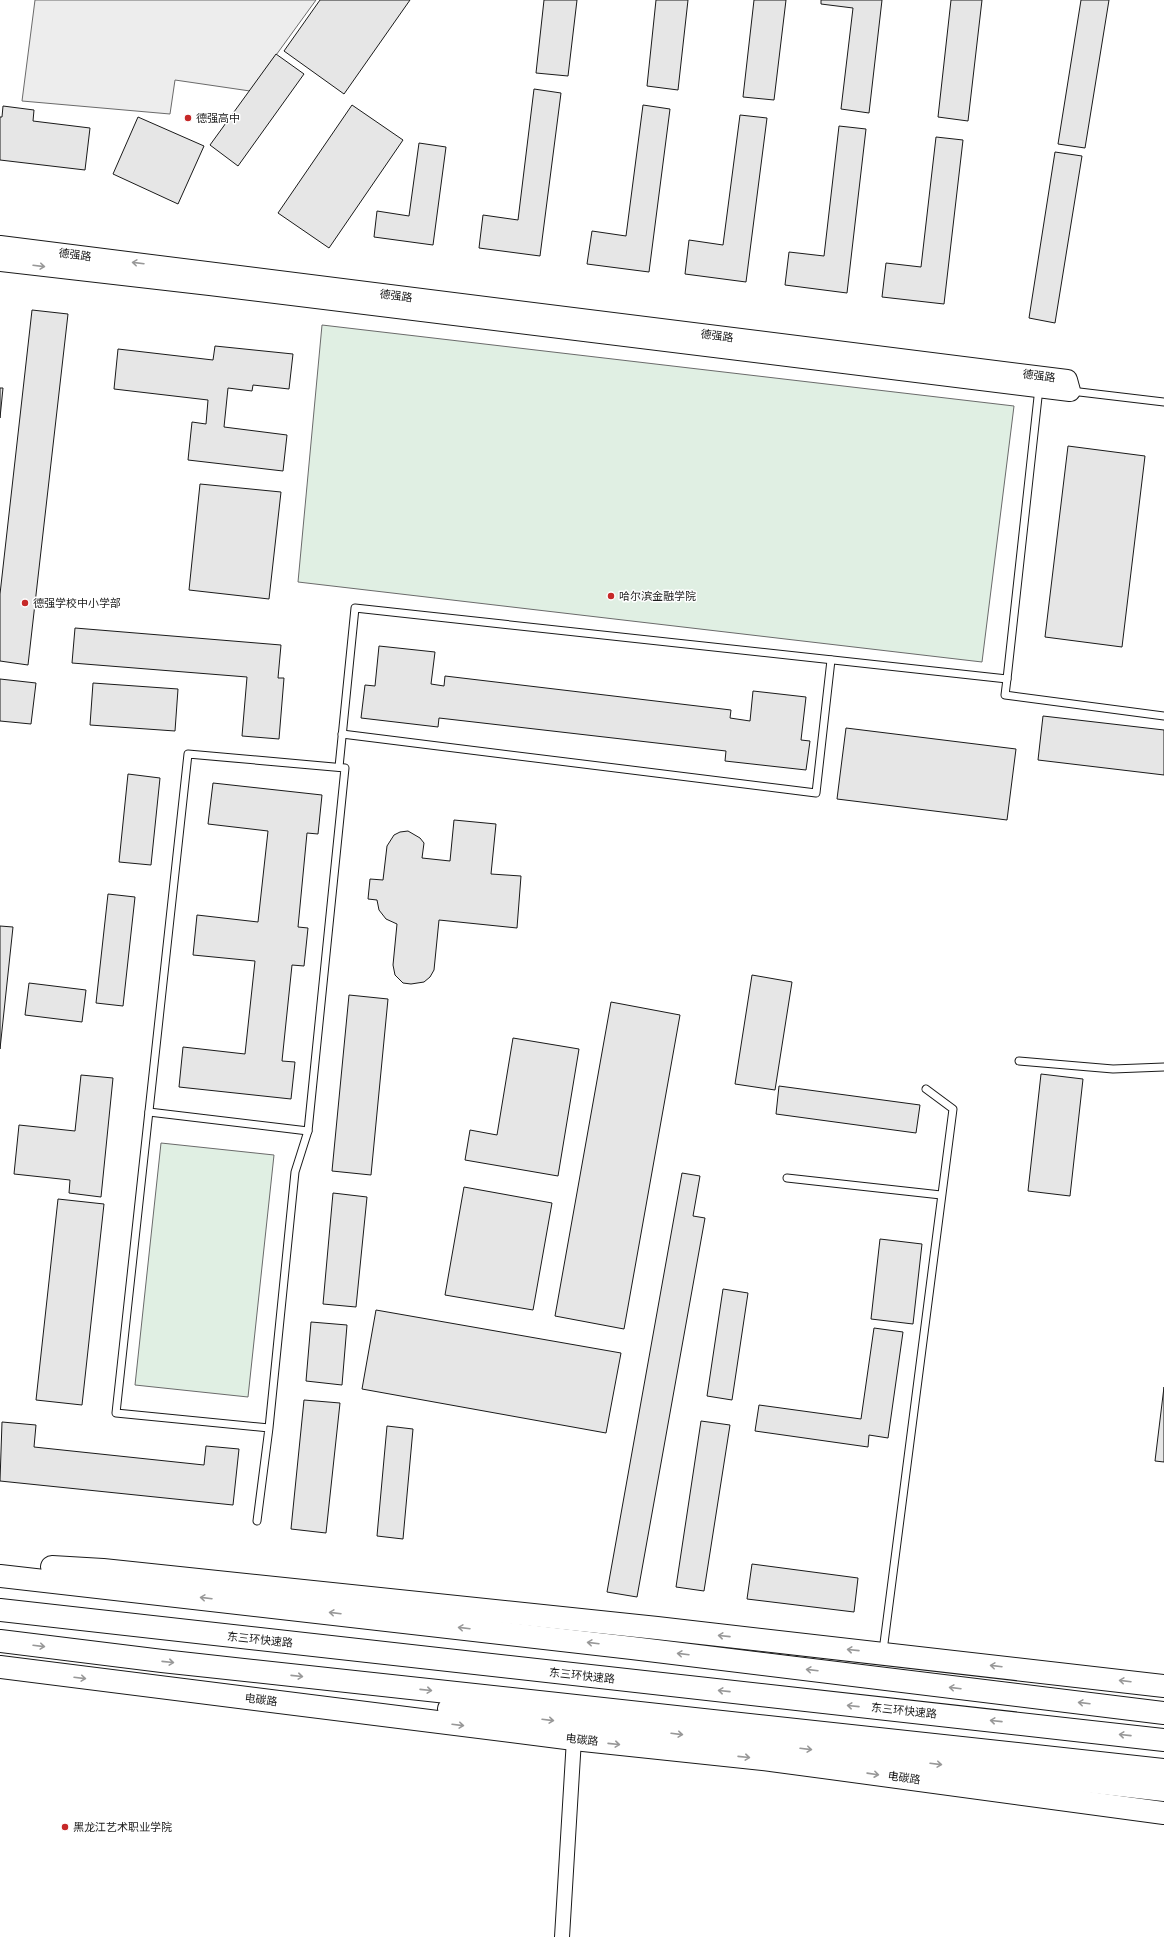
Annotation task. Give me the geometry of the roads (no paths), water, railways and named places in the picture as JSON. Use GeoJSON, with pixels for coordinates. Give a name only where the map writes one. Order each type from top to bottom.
{"type":"FeatureCollection","features":[{"type":"Feature","properties":{"kind":"highway"},"geometry":{"type":"LineString","coordinates":[[0,1565],[103,1570],[883,1653],[1164,1686]]}},
{"type":"Feature","properties":{"kind":"highway"},"geometry":{"type":"LineString","coordinates":[[0,1576],[632,1648],[1164,1713]]}},
{"type":"Feature","properties":{"kind":"highway","name":"东三环快速路"},"geometry":{"type":"LineString","coordinates":[[0,1610],[1164,1740]]}},
{"type":"Feature","properties":{"kind":"highway"},"geometry":{"type":"LineString","coordinates":[[0,1641],[170,1662],[1164,1770]]}},
{"type":"Feature","properties":{"kind":"highway","name":"电碳路"},"geometry":{"type":"LineString","coordinates":[[0,1667],[574,1739],[771,1760],[1164,1813]]}},
{"type":"Feature","properties":{"kind":"highway"},"geometry":{"type":"LineString","coordinates":[[127,1684],[238,1687],[509,1715],[1164,1790]]}},
{"type":"Feature","properties":{"kind":"street","name":"德强路"},"geometry":{"type":"LineString","coordinates":[[0,246],[1067,380],[1070,391],[210,285],[0,261]]}},
{"type":"Feature","properties":{"kind":"street"},"geometry":{"type":"LineString","coordinates":[[562,1937],[574,1739]]}},
{"type":"Feature","properties":{"kind":"lane"},"geometry":{"type":"LineString","coordinates":[[1039,388],[1004,695],[1164,716]]}},
{"type":"Feature","properties":{"kind":"lane"},"geometry":{"type":"LineString","coordinates":[[1070,391],[1164,402]]}},
{"type":"Feature","properties":{"kind":"lane"},"geometry":{"type":"LineString","coordinates":[[339,768],[355,608],[1006,679]]}},
{"type":"Feature","properties":{"kind":"lane"},"geometry":{"type":"LineString","coordinates":[[342,734],[816,793],[831,660]]}},
{"type":"Feature","properties":{"kind":"lane"},"geometry":{"type":"LineString","coordinates":[[257,1521],[269,1428],[295,1172],[308,1131],[345,768],[188,754],[116,1413],[269,1428]]}},
{"type":"Feature","properties":{"kind":"lane"},"geometry":{"type":"LineString","coordinates":[[1019,1061],[1113,1069],[1164,1067]]}},
{"type":"Feature","properties":{"kind":"lane"},"geometry":{"type":"LineString","coordinates":[[883,1653],[952,1109],[926,1089]]}},
{"type":"Feature","properties":{"kind":"lane"},"geometry":{"type":"LineString","coordinates":[[149,1112],[308,1131]]}},
{"type":"Feature","properties":{"kind":"lane"},"geometry":{"type":"LineString","coordinates":[[787,1178],[942,1195]]}},
{"type":"Feature","properties":{"kind":"place","name":"德强高中"},"geometry":{"type":"Point","coordinates":[188,118]}},
{"type":"Feature","properties":{"kind":"place","name":"哈尔滨金融学院"},"geometry":{"type":"Point","coordinates":[611,596]}},
{"type":"Feature","properties":{"kind":"place","name":"德强学校中小学部"},"geometry":{"type":"Point","coordinates":[25,603]}},
{"type":"Feature","properties":{"kind":"place","name":"黑龙江艺术职业学院"},"geometry":{"type":"Point","coordinates":[65,1827]}}]}
